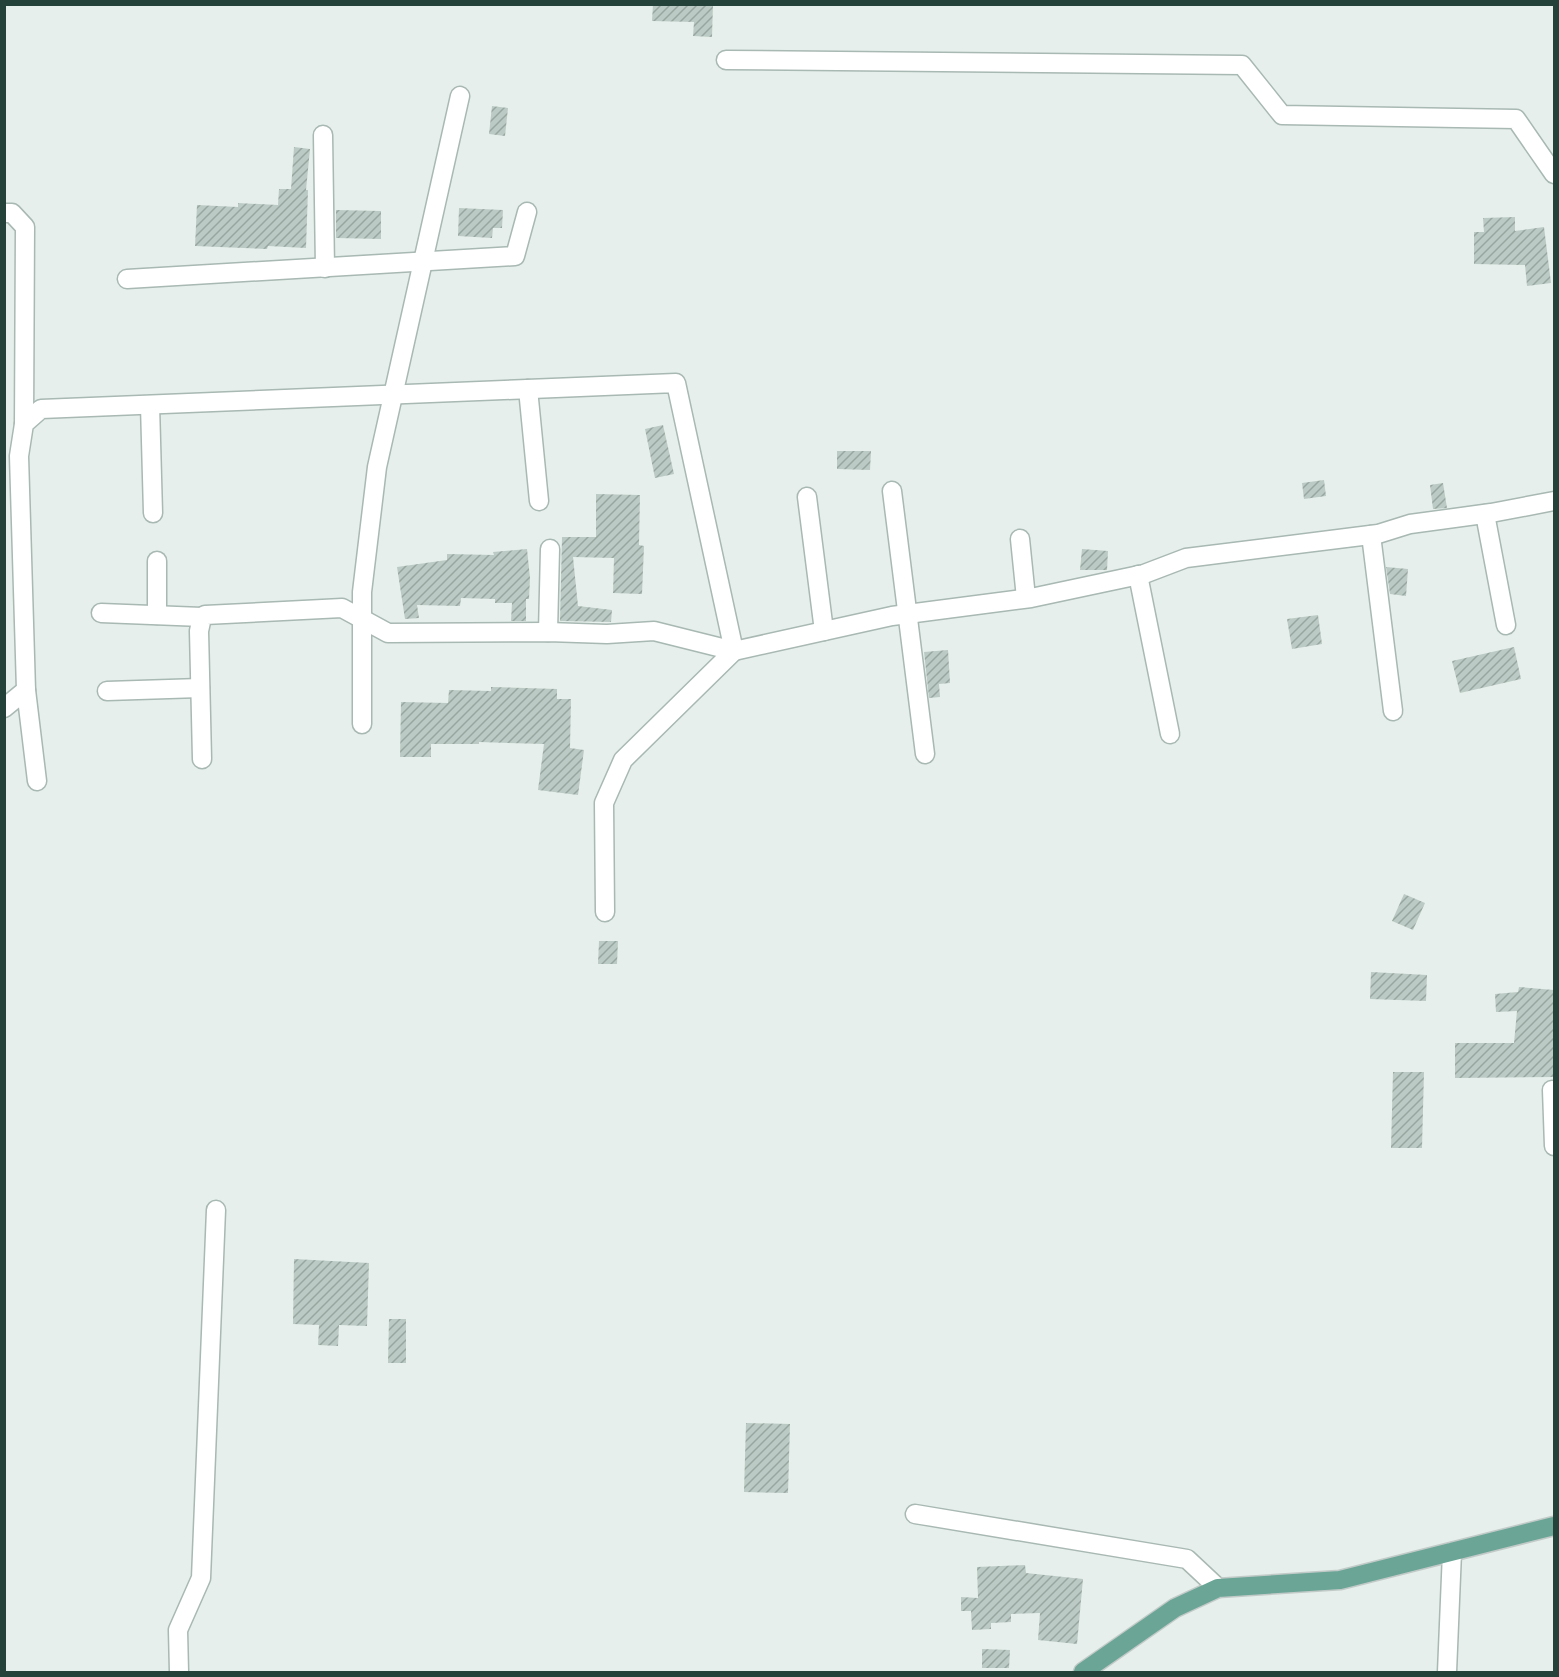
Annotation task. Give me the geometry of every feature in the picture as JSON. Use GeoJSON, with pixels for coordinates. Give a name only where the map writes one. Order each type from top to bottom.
{"type":"FeatureCollection","features":[{"type":"Feature","properties":{"kind":"main road"},"geometry":{"type":"LineString","coordinates":[[1083,1672],[1175,1608],[1218,1588],[1340,1580],[1554,1526]]}},
{"type":"Feature","properties":{"kind":"street"},"geometry":{"type":"LineString","coordinates":[[726,60],[1242,65],[1282,116],[1516,119],[1554,174]]}},
{"type":"Feature","properties":{"kind":"street"},"geometry":{"type":"LineString","coordinates":[[362,724],[362,592],[377,467],[460,96]]}},
{"type":"Feature","properties":{"kind":"street"},"geometry":{"type":"LineString","coordinates":[[323,135],[325,267]]}},
{"type":"Feature","properties":{"kind":"street"},"geometry":{"type":"LineString","coordinates":[[127,279],[515,256],[527,212]]}},
{"type":"Feature","properties":{"kind":"street"},"geometry":{"type":"LineString","coordinates":[[4,213],[12,213],[25,227],[24,424],[19,456],[26,690],[37,781]]}},
{"type":"Feature","properties":{"kind":"street"},"geometry":{"type":"LineString","coordinates":[[24,424],[41,409],[676,383],[734,651]]}},
{"type":"Feature","properties":{"kind":"street"},"geometry":{"type":"LineString","coordinates":[[528,389],[539,501]]}},
{"type":"Feature","properties":{"kind":"street"},"geometry":{"type":"LineString","coordinates":[[150,405],[153,513]]}},
{"type":"Feature","properties":{"kind":"street"},"geometry":{"type":"LineString","coordinates":[[892,491],[925,754]]}},
{"type":"Feature","properties":{"kind":"street"},"geometry":{"type":"LineString","coordinates":[[807,498],[824,631]]}},
{"type":"Feature","properties":{"kind":"street"},"geometry":{"type":"LineString","coordinates":[[101,613],[202,617],[235,613],[342,608],[388,633],[607,634],[654,631],[734,651],[907,614],[1026,598],[1138,575],[1186,558],[1371,535],[1410,524],[1485,514],[1554,501]]}},
{"type":"Feature","properties":{"kind":"street"},"geometry":{"type":"LineString","coordinates":[[1485,514],[1506,625]]}},
{"type":"Feature","properties":{"kind":"street"},"geometry":{"type":"LineString","coordinates":[[1371,535],[1393,711]]}},
{"type":"Feature","properties":{"kind":"street"},"geometry":{"type":"LineString","coordinates":[[1020,539],[1026,598]]}},
{"type":"Feature","properties":{"kind":"street"},"geometry":{"type":"LineString","coordinates":[[548,632],[550,549]]}},
{"type":"Feature","properties":{"kind":"street"},"geometry":{"type":"LineString","coordinates":[[157,561],[157,615]]}},
{"type":"Feature","properties":{"kind":"street"},"geometry":{"type":"LineString","coordinates":[[1138,575],[1170,734]]}},
{"type":"Feature","properties":{"kind":"street"},"geometry":{"type":"LineString","coordinates":[[202,617],[199,631],[202,759]]}},
{"type":"Feature","properties":{"kind":"street"},"geometry":{"type":"LineString","coordinates":[[605,912],[604,804],[623,760],[734,651]]}},
{"type":"Feature","properties":{"kind":"street"},"geometry":{"type":"LineString","coordinates":[[107,691],[200,688]]}},
{"type":"Feature","properties":{"kind":"street"},"geometry":{"type":"LineString","coordinates":[[4,708],[26,690]]}},
{"type":"Feature","properties":{"kind":"street"},"geometry":{"type":"LineString","coordinates":[[1552,1090],[1554,1146]]}},
{"type":"Feature","properties":{"kind":"street"},"geometry":{"type":"LineString","coordinates":[[179,1672],[178,1630],[201,1578],[216,1210]]}},
{"type":"Feature","properties":{"kind":"street"},"geometry":{"type":"LineString","coordinates":[[915,1514],[1187,1559],[1218,1588]]}},
{"type":"Feature","properties":{"kind":"street"},"geometry":{"type":"LineString","coordinates":[[1448,1672],[1452,1552]]}},
{"type":"Feature","properties":{"kind":"building"},"geometry":{"type":"Polygon","coordinates":[[[653,4],[713,4],[712,37],[693,36],[694,22],[652,21],[653,4]]]}},
{"type":"Feature","properties":{"kind":"building"},"geometry":{"type":"Polygon","coordinates":[[[492,106],[508,108],[505,136],[489,134],[492,106]]]}},
{"type":"Feature","properties":{"kind":"building"},"geometry":{"type":"Polygon","coordinates":[[[294,147],[310,149],[306,190],[308,190],[306,248],[195,246],[197,205],[238,207],[238,203],[278,205],[279,189],[291,189],[294,147]]]}},
{"type":"Feature","properties":{"kind":"building"},"geometry":{"type":"Polygon","coordinates":[[[459,208],[503,210],[502,228],[493,228],[492,238],[458,236],[459,208]]]}},
{"type":"Feature","properties":{"kind":"building"},"geometry":{"type":"Polygon","coordinates":[[[336,210],[381,211],[381,239],[336,238],[336,210]]]}},
{"type":"Feature","properties":{"kind":"building"},"geometry":{"type":"Polygon","coordinates":[[[1515,217],[1515,231],[1544,227],[1551,283],[1527,286],[1525,265],[1474,264],[1474,232],[1484,232],[1483,218],[1515,217]]]}},
{"type":"Feature","properties":{"kind":"building"},"geometry":{"type":"Polygon","coordinates":[[[663,425],[674,474],[655,478],[645,429],[663,425]]]}},
{"type":"Feature","properties":{"kind":"building"},"geometry":{"type":"Polygon","coordinates":[[[837,451],[871,451],[870,470],[837,469],[837,451]]]}},
{"type":"Feature","properties":{"kind":"building"},"geometry":{"type":"Polygon","coordinates":[[[1324,480],[1326,496],[1304,499],[1302,483],[1324,480]]]}},
{"type":"Feature","properties":{"kind":"building"},"geometry":{"type":"Polygon","coordinates":[[[1443,483],[1447,508],[1433,509],[1430,485],[1443,483]]]}},
{"type":"Feature","properties":{"kind":"building"},"geometry":{"type":"Polygon","coordinates":[[[596,494],[640,495],[639,545],[644,546],[642,594],[613,593],[614,558],[573,557],[578,606],[612,610],[611,622],[560,621],[562,537],[596,537],[596,494]]]}},
{"type":"Feature","properties":{"kind":"building"},"geometry":{"type":"Polygon","coordinates":[[[527,549],[530,578],[529,599],[526,599],[526,621],[511,621],[512,603],[495,603],[495,599],[461,598],[460,606],[417,605],[419,618],[405,619],[397,567],[447,560],[447,554],[494,555],[493,552],[527,549]]]}},
{"type":"Feature","properties":{"kind":"building"},"geometry":{"type":"Polygon","coordinates":[[[1082,549],[1108,551],[1107,570],[1080,570],[1082,549]]]}},
{"type":"Feature","properties":{"kind":"building"},"geometry":{"type":"Polygon","coordinates":[[[1386,567],[1408,569],[1406,596],[1390,594],[1386,567]]]}},
{"type":"Feature","properties":{"kind":"building"},"geometry":{"type":"Polygon","coordinates":[[[1318,615],[1322,644],[1292,649],[1287,619],[1318,615]]]}},
{"type":"Feature","properties":{"kind":"building"},"geometry":{"type":"Polygon","coordinates":[[[1514,647],[1521,679],[1460,693],[1452,661],[1514,647]]]}},
{"type":"Feature","properties":{"kind":"building"},"geometry":{"type":"Polygon","coordinates":[[[948,650],[950,683],[939,684],[940,697],[929,698],[924,652],[948,650]]]}},
{"type":"Feature","properties":{"kind":"building"},"geometry":{"type":"Polygon","coordinates":[[[491,687],[557,689],[557,699],[571,699],[570,748],[584,750],[578,795],[538,790],[544,744],[479,742],[479,744],[431,744],[431,757],[400,757],[401,702],[448,703],[449,690],[491,691],[491,687]]]}},
{"type":"Feature","properties":{"kind":"building"},"geometry":{"type":"Polygon","coordinates":[[[1404,894],[1425,903],[1413,930],[1392,921],[1404,894]]]}},
{"type":"Feature","properties":{"kind":"building"},"geometry":{"type":"Polygon","coordinates":[[[599,941],[618,941],[617,964],[598,964],[599,941]]]}},
{"type":"Feature","properties":{"kind":"building"},"geometry":{"type":"Polygon","coordinates":[[[1371,972],[1427,975],[1426,1001],[1370,999],[1371,972]]]}},
{"type":"Feature","properties":{"kind":"building"},"geometry":{"type":"Polygon","coordinates":[[[1519,987],[1554,990],[1554,1077],[1455,1078],[1455,1043],[1514,1043],[1517,1011],[1496,1012],[1495,994],[1518,992],[1519,987]]]}},
{"type":"Feature","properties":{"kind":"building"},"geometry":{"type":"Polygon","coordinates":[[[1393,1072],[1424,1072],[1422,1148],[1391,1148],[1393,1072]]]}},
{"type":"Feature","properties":{"kind":"building"},"geometry":{"type":"Polygon","coordinates":[[[294,1259],[369,1263],[367,1326],[339,1325],[338,1346],[318,1345],[319,1325],[293,1324],[294,1259]]]}},
{"type":"Feature","properties":{"kind":"building"},"geometry":{"type":"Polygon","coordinates":[[[389,1319],[406,1319],[406,1363],[388,1363],[389,1319]]]}},
{"type":"Feature","properties":{"kind":"building"},"geometry":{"type":"Polygon","coordinates":[[[746,1423],[790,1424],[788,1493],[744,1492],[746,1423]]]}},
{"type":"Feature","properties":{"kind":"building"},"geometry":{"type":"Polygon","coordinates":[[[1025,1565],[1026,1573],[1083,1579],[1077,1644],[1038,1640],[1040,1613],[1011,1614],[1011,1622],[991,1623],[991,1629],[972,1630],[971,1611],[961,1611],[961,1597],[978,1598],[977,1567],[1025,1565]]]}},
{"type":"Feature","properties":{"kind":"building"},"geometry":{"type":"Polygon","coordinates":[[[982,1649],[1010,1650],[1009,1668],[982,1668],[982,1649]]]}}]}
